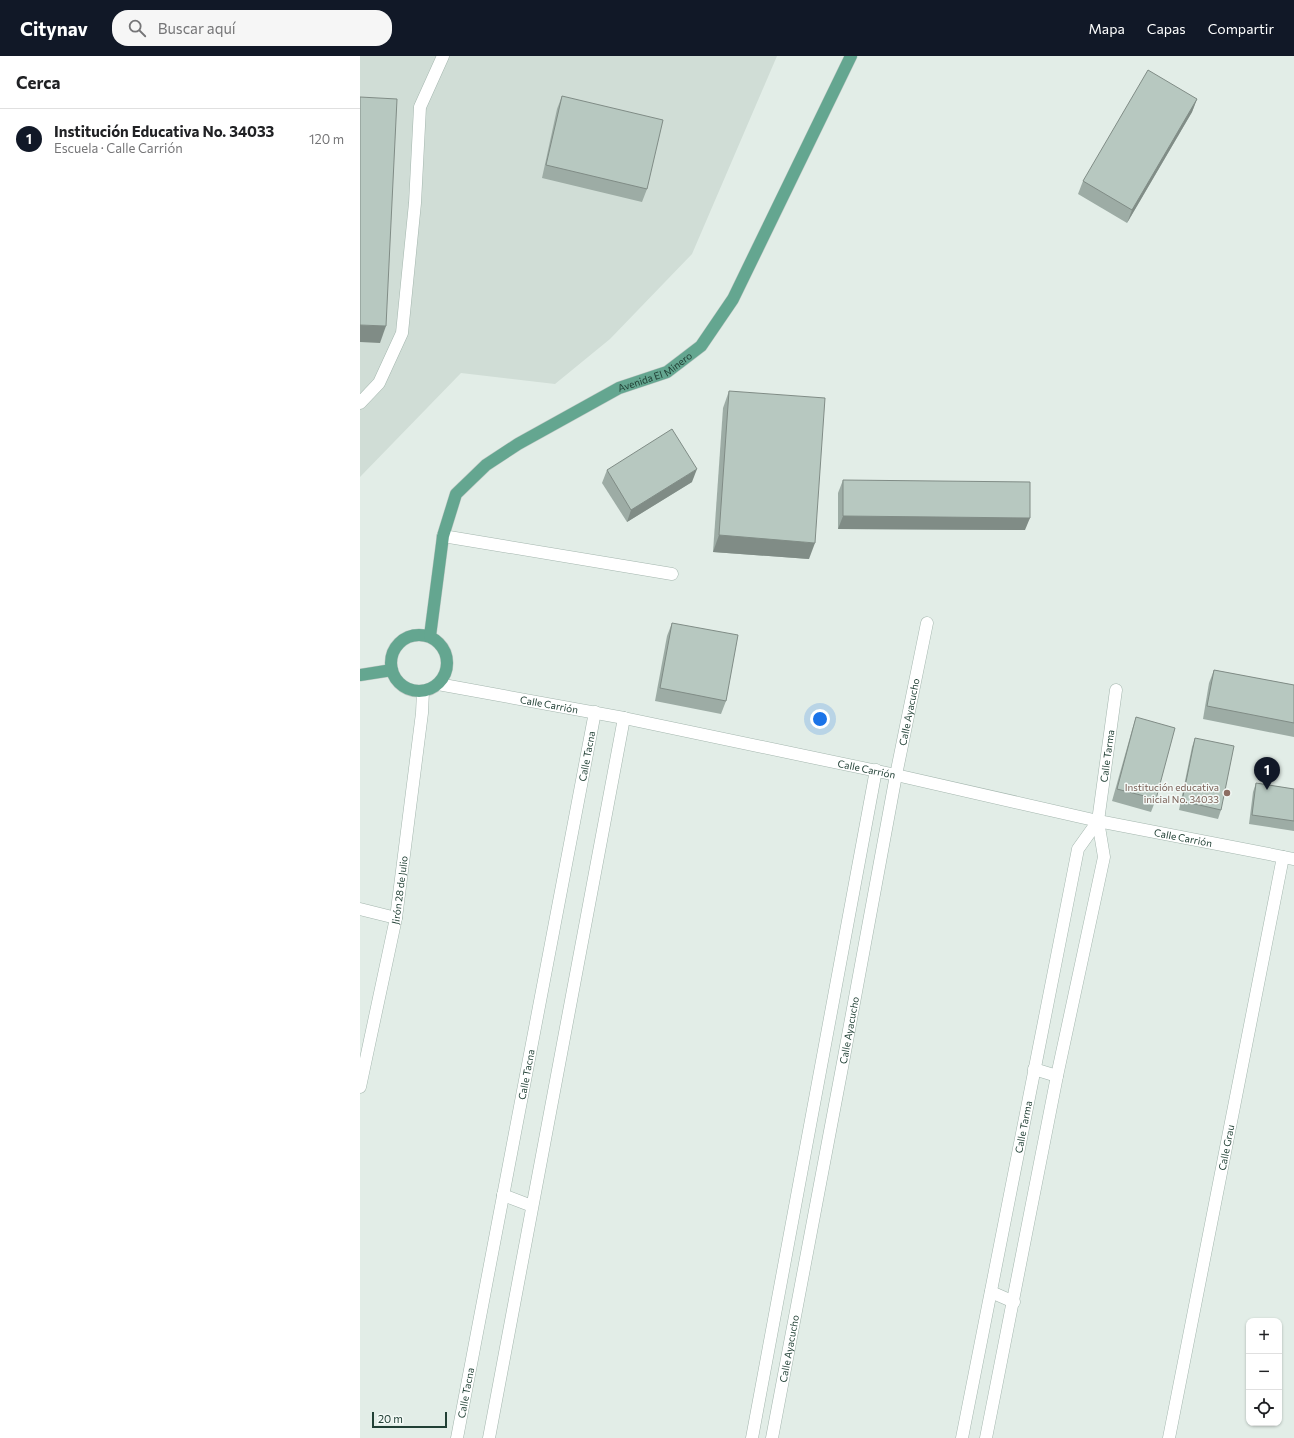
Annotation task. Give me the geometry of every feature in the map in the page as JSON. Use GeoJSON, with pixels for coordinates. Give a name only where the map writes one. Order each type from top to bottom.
{"type":"FeatureCollection","features":[{"type":"Feature","properties":{"kind":"main road","name":"Avenida El Minero"},"geometry":{"type":"LineString","coordinates":[[430,636],[443,536],[456,494],[486,465],[518,444],[619,388],[667,372],[701,346],[733,299],[851,56]]}},
{"type":"Feature","properties":{"kind":"main road"},"geometry":{"type":"LineString","coordinates":[[421,634],[430,636],[438,641],[444,649],[447,658],[447,667],[444,676],[438,684],[423,691],[415,691],[404,686],[395,678],[392,670],[392,652],[397,644],[412,635],[421,634]]}},
{"type":"Feature","properties":{"kind":"main road"},"geometry":{"type":"LineString","coordinates":[[360,675],[392,670]]}},
{"type":"Feature","properties":{"kind":"street"},"geometry":{"type":"LineString","coordinates":[[360,403],[379,383],[402,333],[416,203],[420,106],[443,56]]}},
{"type":"Feature","properties":{"kind":"street"},"geometry":{"type":"LineString","coordinates":[[443,536],[586,561],[672,574]]}},
{"type":"Feature","properties":{"kind":"street","name":"Calle Ayacucho"},"geometry":{"type":"LineString","coordinates":[[772,1438],[896,775],[927,623]]}},
{"type":"Feature","properties":{"kind":"street","name":"Calle Carrión"},"geometry":{"type":"LineString","coordinates":[[438,684],[595,712],[876,770],[1098,821],[1288,858]]}},
{"type":"Feature","properties":{"kind":"street","name":"Calle Tarma"},"geometry":{"type":"LineString","coordinates":[[986,1438],[1014,1302],[1057,1076],[1104,857],[1098,821],[1116,690]]}},
{"type":"Feature","properties":{"kind":"street","name":"Jirón 28 de Julio"},"geometry":{"type":"LineString","coordinates":[[360,1087],[396,918],[422,713],[423,691]]}},
{"type":"Feature","properties":{"kind":"street","name":"Calle Tacna"},"geometry":{"type":"LineString","coordinates":[[457,1438],[595,712]]}},
{"type":"Feature","properties":{"kind":"street"},"geometry":{"type":"LineString","coordinates":[[489,1438],[624,718]]}},
{"type":"Feature","properties":{"kind":"street","name":"Calle Ayacucho"},"geometry":{"type":"LineString","coordinates":[[752,1438],[876,770]]}},
{"type":"Feature","properties":{"kind":"street","name":"Calle Tarma"},"geometry":{"type":"LineString","coordinates":[[962,1438],[1078,849],[1098,821]]}},
{"type":"Feature","properties":{"kind":"street","name":"Calle Grau"},"geometry":{"type":"LineString","coordinates":[[1169,1438],[1288,858]]}},
{"type":"Feature","properties":{"kind":"street"},"geometry":{"type":"LineString","coordinates":[[360,909],[396,918]]}},
{"type":"Feature","properties":{"kind":"street"},"geometry":{"type":"LineString","coordinates":[[823,1052],[844,1057]]}},
{"type":"Feature","properties":{"kind":"street"},"geometry":{"type":"LineString","coordinates":[[1034,1069],[1057,1076]]}},
{"type":"Feature","properties":{"kind":"street"},"geometry":{"type":"LineString","coordinates":[[503,1195],[532,1206]]}},
{"type":"Feature","properties":{"kind":"street"},"geometry":{"type":"LineString","coordinates":[[779,1291],[798,1295]]}},
{"type":"Feature","properties":{"kind":"street"},"geometry":{"type":"LineString","coordinates":[[990,1292],[1014,1302]]}},
{"type":"Feature","properties":{"kind":"shaded area"},"geometry":{"type":"Polygon","coordinates":[[[360,56],[777,56],[692,254],[610,339],[555,384],[461,373],[360,477],[360,56]]]}},
{"type":"Feature","properties":{"kind":"building"},"geometry":{"type":"Polygon","coordinates":[[[1148,70],[1197,99],[1132,210],[1083,181],[1148,70]]]}},
{"type":"Feature","properties":{"kind":"building"},"geometry":{"type":"Polygon","coordinates":[[[562,96],[663,120],[647,189],[546,165],[562,96]]]}},
{"type":"Feature","properties":{"kind":"building"},"geometry":{"type":"Polygon","coordinates":[[[360,97],[397,99],[386,326],[360,325],[360,97]]]}},
{"type":"Feature","properties":{"kind":"building"},"geometry":{"type":"Polygon","coordinates":[[[729,391],[825,398],[815,543],[719,535],[729,391]]]}},
{"type":"Feature","properties":{"kind":"building"},"geometry":{"type":"Polygon","coordinates":[[[672,429],[697,469],[631,510],[607,470],[672,429]]]}},
{"type":"Feature","properties":{"kind":"building"},"geometry":{"type":"Polygon","coordinates":[[[843,480],[1030,482],[1030,518],[843,516],[843,480]]]}},
{"type":"Feature","properties":{"kind":"building"},"geometry":{"type":"Polygon","coordinates":[[[672,623],[738,635],[726,701],[660,688],[672,623]]]}},
{"type":"Feature","properties":{"kind":"building"},"geometry":{"type":"Polygon","coordinates":[[[1214,670],[1294,685],[1294,723],[1207,706],[1214,670]]]}},
{"type":"Feature","properties":{"kind":"building"},"geometry":{"type":"Polygon","coordinates":[[[1136,717],[1175,728],[1156,799],[1117,789],[1136,717]]]}},
{"type":"Feature","properties":{"kind":"building"},"geometry":{"type":"Polygon","coordinates":[[[1195,738],[1234,746],[1221,810],[1182,801],[1195,738]]]}},
{"type":"Feature","properties":{"kind":"building"},"geometry":{"type":"Polygon","coordinates":[[[1256,783],[1294,789],[1294,821],[1252,815],[1256,783]]]}},
{"type":"Feature","properties":{"kind":"place","name":"Institución Educativa No. 34033"},"geometry":{"type":"Point","coordinates":[1267,790]}},
{"type":"Feature","properties":{"kind":"place","name":"Institución educativa inicial No. 34033"},"geometry":{"type":"Point","coordinates":[1227,793]}}]}
